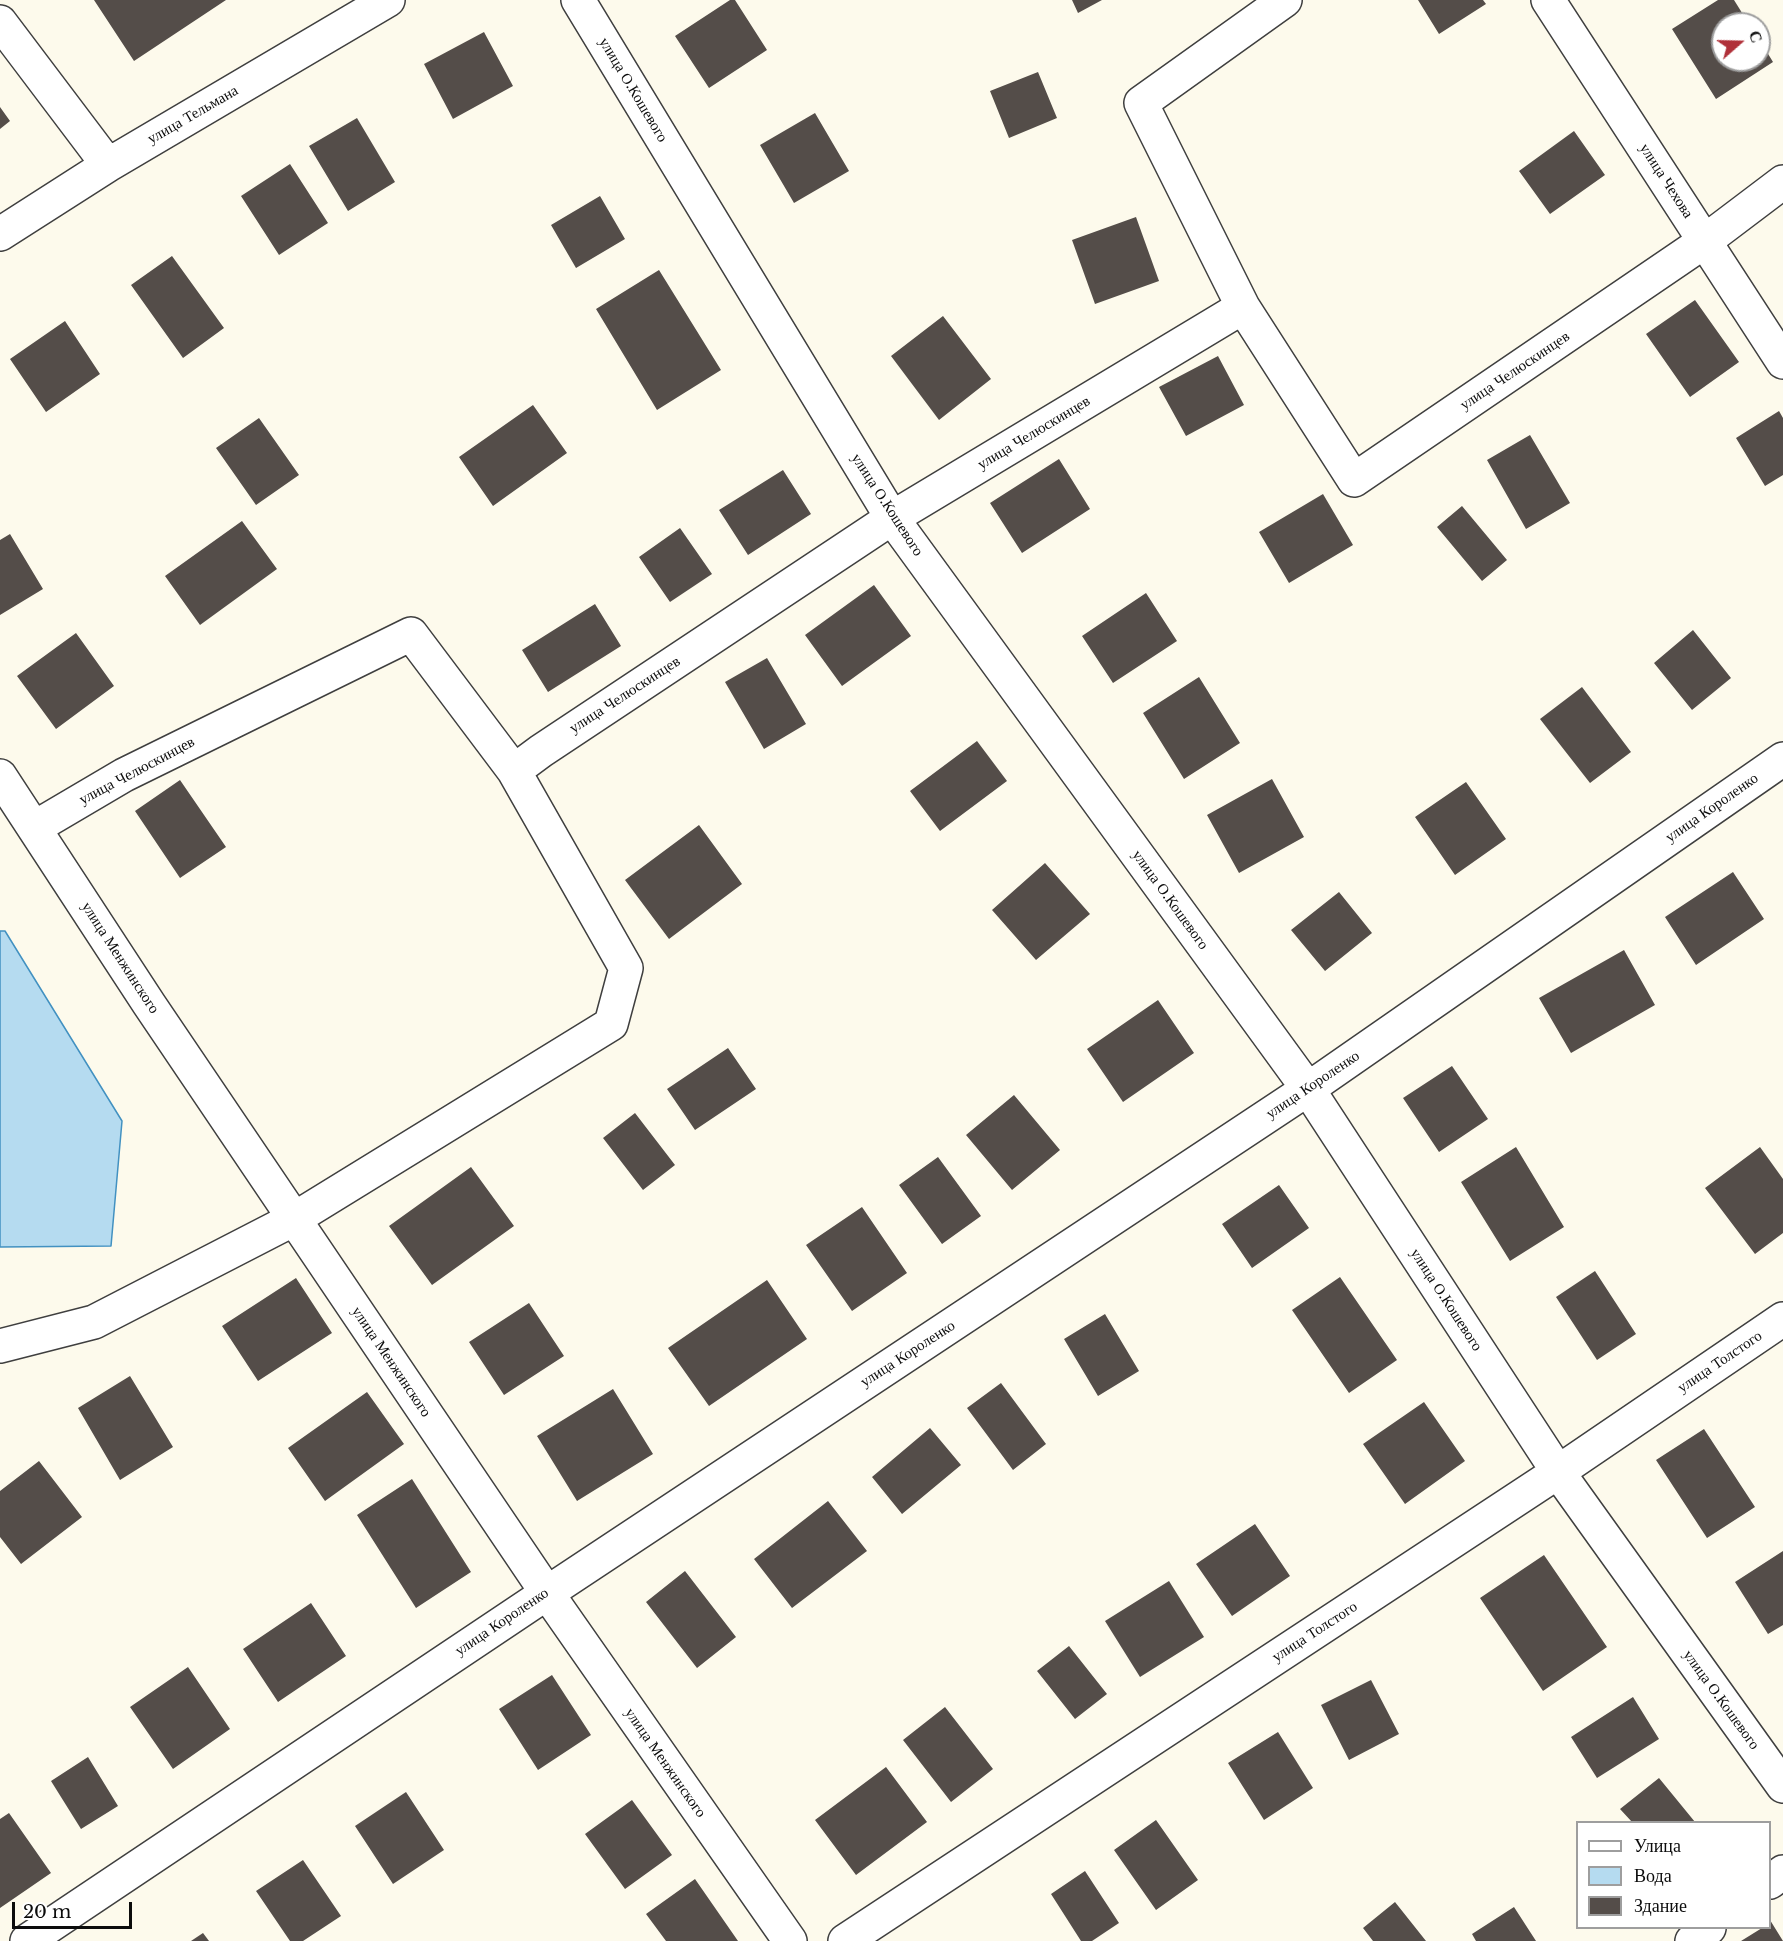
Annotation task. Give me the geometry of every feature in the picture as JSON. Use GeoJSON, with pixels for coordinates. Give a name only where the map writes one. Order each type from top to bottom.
{"type":"FeatureCollection","features":[{"type":"Feature","properties":{"kind":"street","name":"улица Тельмана"},"geometry":{"type":"LineString","coordinates":[[0,234],[108,165],[388,0]]}},
{"type":"Feature","properties":{"kind":"street","name":"улица О.Кошевого"},"geometry":{"type":"LineString","coordinates":[[578,0],[892,518],[1308,1089],[1558,1472],[1783,1785]]}},
{"type":"Feature","properties":{"kind":"street","name":"улица Челюскинцев"},"geometry":{"type":"LineString","coordinates":[[1285,0],[1140,103],[1243,308],[1354,480],[1705,241],[1783,182]]}},
{"type":"Feature","properties":{"kind":"street","name":"улица Чехова"},"geometry":{"type":"LineString","coordinates":[[1548,0],[1783,362]]}},
{"type":"Feature","properties":{"kind":"street"},"geometry":{"type":"LineString","coordinates":[[0,22],[108,165]]}},
{"type":"Feature","properties":{"kind":"street","name":"улица Челюскинцев"},"geometry":{"type":"LineString","coordinates":[[34,828],[124,775],[411,634],[514,771],[892,518],[1243,308]]}},
{"type":"Feature","properties":{"kind":"street","name":"улица Короленко"},"geometry":{"type":"LineString","coordinates":[[27,1941],[1308,1089],[1783,759]]}},
{"type":"Feature","properties":{"kind":"street"},"geometry":{"type":"LineString","coordinates":[[0,1346],[94,1322],[294,1218],[611,1024],[626,968],[514,771]]}},
{"type":"Feature","properties":{"kind":"street","name":"улица Менжинского"},"geometry":{"type":"LineString","coordinates":[[0,776],[149,1004],[547,1593],[790,1941]]}},
{"type":"Feature","properties":{"kind":"street","name":"улица Толстого"},"geometry":{"type":"LineString","coordinates":[[845,1941],[1558,1472],[1783,1319]]}},
{"type":"Feature","properties":{"kind":"street"},"geometry":{"type":"LineString","coordinates":[[1771,1881],[1783,1872]]}},
{"type":"Feature","properties":{"kind":"street"},"geometry":{"type":"LineString","coordinates":[[1692,1941],[1709,1929]]}},
{"type":"Feature","properties":{"kind":"water"},"geometry":{"type":"Polygon","coordinates":[[[0,931],[5,931],[122,1121],[111,1246],[0,1247],[0,931]]]}},
{"type":"Feature","properties":{"kind":"building"},"geometry":{"type":"Polygon","coordinates":[[[94,0],[226,0],[134,61],[94,0]]]}},
{"type":"Feature","properties":{"kind":"building"},"geometry":{"type":"Polygon","coordinates":[[[730,0],[735,0],[767,50],[709,88],[675,36],[730,0]]]}},
{"type":"Feature","properties":{"kind":"building"},"geometry":{"type":"Polygon","coordinates":[[[1072,0],[1102,0],[1078,13],[1072,0]]]}},
{"type":"Feature","properties":{"kind":"building"},"geometry":{"type":"Polygon","coordinates":[[[1418,0],[1483,0],[1486,4],[1439,34],[1418,0]]]}},
{"type":"Feature","properties":{"kind":"building"},"geometry":{"type":"Polygon","coordinates":[[[1718,0],[1734,0],[1742,12],[1711,12],[1711,72],[1758,72],[1716,99],[1672,29],[1718,0]]]}},
{"type":"Feature","properties":{"kind":"building"},"geometry":{"type":"Polygon","coordinates":[[[484,32],[513,86],[453,119],[424,64],[484,32]]]}},
{"type":"Feature","properties":{"kind":"building"},"geometry":{"type":"Polygon","coordinates":[[[1038,72],[1057,118],[1009,138],[990,91],[1038,72]]]}},
{"type":"Feature","properties":{"kind":"building"},"geometry":{"type":"Polygon","coordinates":[[[0,107],[10,121],[0,129],[0,107]]]}},
{"type":"Feature","properties":{"kind":"building"},"geometry":{"type":"Polygon","coordinates":[[[815,113],[849,171],[794,203],[760,145],[815,113]]]}},
{"type":"Feature","properties":{"kind":"building"},"geometry":{"type":"Polygon","coordinates":[[[357,118],[395,182],[348,211],[309,146],[357,118]]]}},
{"type":"Feature","properties":{"kind":"building"},"geometry":{"type":"Polygon","coordinates":[[[1574,131],[1605,175],[1550,214],[1519,171],[1574,131]]]}},
{"type":"Feature","properties":{"kind":"building"},"geometry":{"type":"Polygon","coordinates":[[[290,164],[328,223],[279,255],[241,196],[290,164]]]}},
{"type":"Feature","properties":{"kind":"building"},"geometry":{"type":"Polygon","coordinates":[[[600,196],[625,239],[576,268],[551,225],[600,196]]]}},
{"type":"Feature","properties":{"kind":"building"},"geometry":{"type":"Polygon","coordinates":[[[1136,217],[1159,281],[1095,304],[1072,240],[1136,217]]]}},
{"type":"Feature","properties":{"kind":"building"},"geometry":{"type":"Polygon","coordinates":[[[172,256],[224,328],[183,358],[131,285],[172,256]]]}},
{"type":"Feature","properties":{"kind":"building"},"geometry":{"type":"Polygon","coordinates":[[[659,270],[721,370],[657,410],[596,309],[659,270]]]}},
{"type":"Feature","properties":{"kind":"building"},"geometry":{"type":"Polygon","coordinates":[[[1695,300],[1739,362],[1690,397],[1646,334],[1695,300]]]}},
{"type":"Feature","properties":{"kind":"building"},"geometry":{"type":"Polygon","coordinates":[[[943,316],[991,379],[939,420],[891,356],[943,316]]]}},
{"type":"Feature","properties":{"kind":"building"},"geometry":{"type":"Polygon","coordinates":[[[65,321],[100,374],[46,412],[10,359],[65,321]]]}},
{"type":"Feature","properties":{"kind":"building"},"geometry":{"type":"Polygon","coordinates":[[[1218,356],[1244,405],[1186,436],[1159,387],[1218,356]]]}},
{"type":"Feature","properties":{"kind":"building"},"geometry":{"type":"Polygon","coordinates":[[[533,405],[567,453],[493,506],[459,457],[533,405]]]}},
{"type":"Feature","properties":{"kind":"building"},"geometry":{"type":"Polygon","coordinates":[[[1779,411],[1783,418],[1783,475],[1765,486],[1736,438],[1779,411]]]}},
{"type":"Feature","properties":{"kind":"building"},"geometry":{"type":"Polygon","coordinates":[[[259,418],[299,475],[256,505],[216,448],[259,418]]]}},
{"type":"Feature","properties":{"kind":"building"},"geometry":{"type":"Polygon","coordinates":[[[1530,435],[1570,503],[1526,529],[1487,460],[1530,435]]]}},
{"type":"Feature","properties":{"kind":"building"},"geometry":{"type":"Polygon","coordinates":[[[1059,459],[1090,509],[1022,553],[990,503],[1059,459]]]}},
{"type":"Feature","properties":{"kind":"building"},"geometry":{"type":"Polygon","coordinates":[[[783,470],[811,514],[748,555],[719,510],[783,470]]]}},
{"type":"Feature","properties":{"kind":"building"},"geometry":{"type":"Polygon","coordinates":[[[1323,494],[1353,545],[1289,583],[1259,532],[1323,494]]]}},
{"type":"Feature","properties":{"kind":"building"},"geometry":{"type":"Polygon","coordinates":[[[1462,506],[1507,560],[1482,581],[1437,527],[1462,506]]]}},
{"type":"Feature","properties":{"kind":"building"},"geometry":{"type":"Polygon","coordinates":[[[242,521],[277,569],[200,625],[165,576],[242,521]]]}},
{"type":"Feature","properties":{"kind":"building"},"geometry":{"type":"Polygon","coordinates":[[[680,528],[712,574],[670,602],[639,557],[680,528]]]}},
{"type":"Feature","properties":{"kind":"building"},"geometry":{"type":"Polygon","coordinates":[[[10,534],[43,589],[0,615],[0,540],[10,534]]]}},
{"type":"Feature","properties":{"kind":"building"},"geometry":{"type":"Polygon","coordinates":[[[874,585],[911,636],[842,686],[805,635],[874,585]]]}},
{"type":"Feature","properties":{"kind":"building"},"geometry":{"type":"Polygon","coordinates":[[[1146,593],[1177,641],[1113,683],[1082,636],[1146,593]]]}},
{"type":"Feature","properties":{"kind":"building"},"geometry":{"type":"Polygon","coordinates":[[[595,604],[621,646],[548,692],[522,650],[595,604]]]}},
{"type":"Feature","properties":{"kind":"building"},"geometry":{"type":"Polygon","coordinates":[[[1693,630],[1731,678],[1692,710],[1654,663],[1693,630]]]}},
{"type":"Feature","properties":{"kind":"building"},"geometry":{"type":"Polygon","coordinates":[[[76,633],[114,686],[56,729],[17,676],[76,633]]]}},
{"type":"Feature","properties":{"kind":"building"},"geometry":{"type":"Polygon","coordinates":[[[767,658],[806,724],[764,749],[725,682],[767,658]]]}},
{"type":"Feature","properties":{"kind":"building"},"geometry":{"type":"Polygon","coordinates":[[[1199,677],[1240,743],[1184,779],[1143,713],[1199,677]]]}},
{"type":"Feature","properties":{"kind":"building"},"geometry":{"type":"Polygon","coordinates":[[[1582,687],[1631,752],[1590,783],[1540,719],[1582,687]]]}},
{"type":"Feature","properties":{"kind":"building"},"geometry":{"type":"Polygon","coordinates":[[[977,741],[1007,781],[940,831],[910,791],[977,741]]]}},
{"type":"Feature","properties":{"kind":"building"},"geometry":{"type":"Polygon","coordinates":[[[1272,779],[1304,837],[1239,873],[1207,815],[1272,779]]]}},
{"type":"Feature","properties":{"kind":"building"},"geometry":{"type":"Polygon","coordinates":[[[180,780],[226,847],[180,878],[135,811],[180,780]]]}},
{"type":"Feature","properties":{"kind":"building"},"geometry":{"type":"Polygon","coordinates":[[[1466,782],[1506,839],[1455,875],[1415,817],[1466,782]]]}},
{"type":"Feature","properties":{"kind":"building"},"geometry":{"type":"Polygon","coordinates":[[[699,825],[742,884],[669,939],[625,880],[699,825]]]}},
{"type":"Feature","properties":{"kind":"building"},"geometry":{"type":"Polygon","coordinates":[[[1045,863],[1090,914],[1036,960],[992,910],[1045,863]]]}},
{"type":"Feature","properties":{"kind":"building"},"geometry":{"type":"Polygon","coordinates":[[[1733,872],[1764,919],[1696,965],[1665,917],[1733,872]]]}},
{"type":"Feature","properties":{"kind":"building"},"geometry":{"type":"Polygon","coordinates":[[[1339,892],[1372,933],[1325,971],[1291,930],[1339,892]]]}},
{"type":"Feature","properties":{"kind":"building"},"geometry":{"type":"Polygon","coordinates":[[[1624,950],[1655,1005],[1571,1053],[1539,998],[1624,950]]]}},
{"type":"Feature","properties":{"kind":"building"},"geometry":{"type":"Polygon","coordinates":[[[1158,1000],[1194,1053],[1123,1102],[1087,1049],[1158,1000]]]}},
{"type":"Feature","properties":{"kind":"building"},"geometry":{"type":"Polygon","coordinates":[[[728,1048],[756,1089],[695,1130],[667,1089],[728,1048]]]}},
{"type":"Feature","properties":{"kind":"building"},"geometry":{"type":"Polygon","coordinates":[[[1452,1066],[1488,1119],[1439,1152],[1403,1098],[1452,1066]]]}},
{"type":"Feature","properties":{"kind":"building"},"geometry":{"type":"Polygon","coordinates":[[[1014,1095],[1060,1150],[1012,1190],[966,1135],[1014,1095]]]}},
{"type":"Feature","properties":{"kind":"building"},"geometry":{"type":"Polygon","coordinates":[[[635,1113],[675,1165],[643,1190],[603,1138],[635,1113]]]}},
{"type":"Feature","properties":{"kind":"building"},"geometry":{"type":"Polygon","coordinates":[[[1516,1147],[1564,1227],[1510,1261],[1461,1182],[1516,1147]]]}},
{"type":"Feature","properties":{"kind":"building"},"geometry":{"type":"Polygon","coordinates":[[[1760,1147],[1783,1179],[1783,1233],[1755,1254],[1705,1188],[1760,1147]]]}},
{"type":"Feature","properties":{"kind":"building"},"geometry":{"type":"Polygon","coordinates":[[[938,1157],[981,1216],[942,1244],[899,1185],[938,1157]]]}},
{"type":"Feature","properties":{"kind":"building"},"geometry":{"type":"Polygon","coordinates":[[[471,1167],[514,1226],[432,1285],[389,1226],[471,1167]]]}},
{"type":"Feature","properties":{"kind":"building"},"geometry":{"type":"Polygon","coordinates":[[[1279,1185],[1309,1228],[1252,1268],[1222,1224],[1279,1185]]]}},
{"type":"Feature","properties":{"kind":"building"},"geometry":{"type":"Polygon","coordinates":[[[862,1207],[907,1273],[852,1311],[806,1245],[862,1207]]]}},
{"type":"Feature","properties":{"kind":"building"},"geometry":{"type":"Polygon","coordinates":[[[1595,1271],[1636,1334],[1597,1360],[1556,1297],[1595,1271]]]}},
{"type":"Feature","properties":{"kind":"building"},"geometry":{"type":"Polygon","coordinates":[[[1340,1277],[1397,1360],[1349,1393],[1292,1310],[1340,1277]]]}},
{"type":"Feature","properties":{"kind":"building"},"geometry":{"type":"Polygon","coordinates":[[[296,1278],[332,1333],[258,1381],[222,1326],[296,1278]]]}},
{"type":"Feature","properties":{"kind":"building"},"geometry":{"type":"Polygon","coordinates":[[[767,1280],[807,1339],[709,1406],[668,1348],[767,1280]]]}},
{"type":"Feature","properties":{"kind":"building"},"geometry":{"type":"Polygon","coordinates":[[[529,1303],[564,1356],[504,1395],[469,1342],[529,1303]]]}},
{"type":"Feature","properties":{"kind":"building"},"geometry":{"type":"Polygon","coordinates":[[[1105,1314],[1139,1371],[1098,1396],[1064,1339],[1105,1314]]]}},
{"type":"Feature","properties":{"kind":"building"},"geometry":{"type":"Polygon","coordinates":[[[130,1376],[173,1447],[120,1480],[78,1408],[130,1376]]]}},
{"type":"Feature","properties":{"kind":"building"},"geometry":{"type":"Polygon","coordinates":[[[1001,1383],[1046,1444],[1013,1470],[967,1408],[1001,1383]]]}},
{"type":"Feature","properties":{"kind":"building"},"geometry":{"type":"Polygon","coordinates":[[[613,1389],[653,1454],[577,1501],[537,1436],[613,1389]]]}},
{"type":"Feature","properties":{"kind":"building"},"geometry":{"type":"Polygon","coordinates":[[[367,1392],[404,1444],[325,1501],[288,1448],[367,1392]]]}},
{"type":"Feature","properties":{"kind":"building"},"geometry":{"type":"Polygon","coordinates":[[[1424,1402],[1465,1461],[1405,1504],[1363,1444],[1424,1402]]]}},
{"type":"Feature","properties":{"kind":"building"},"geometry":{"type":"Polygon","coordinates":[[[930,1428],[961,1465],[902,1514],[872,1477],[930,1428]]]}},
{"type":"Feature","properties":{"kind":"building"},"geometry":{"type":"Polygon","coordinates":[[[1704,1429],[1755,1507],[1707,1538],[1656,1460],[1704,1429]]]}},
{"type":"Feature","properties":{"kind":"building"},"geometry":{"type":"Polygon","coordinates":[[[39,1461],[82,1517],[21,1564],[0,1537],[0,1491],[39,1461]]]}},
{"type":"Feature","properties":{"kind":"building"},"geometry":{"type":"Polygon","coordinates":[[[412,1479],[471,1572],[416,1608],[357,1515],[412,1479]]]}},
{"type":"Feature","properties":{"kind":"building"},"geometry":{"type":"Polygon","coordinates":[[[828,1501],[867,1551],[792,1608],[754,1559],[828,1501]]]}},
{"type":"Feature","properties":{"kind":"building"},"geometry":{"type":"Polygon","coordinates":[[[1255,1524],[1290,1576],[1232,1616],[1196,1564],[1255,1524]]]}},
{"type":"Feature","properties":{"kind":"building"},"geometry":{"type":"Polygon","coordinates":[[[1783,1551],[1783,1625],[1768,1634],[1735,1582],[1783,1551]]]}},
{"type":"Feature","properties":{"kind":"building"},"geometry":{"type":"Polygon","coordinates":[[[1544,1555],[1607,1647],[1543,1691],[1480,1598],[1544,1555]]]}},
{"type":"Feature","properties":{"kind":"building"},"geometry":{"type":"Polygon","coordinates":[[[685,1571],[736,1637],[697,1668],[646,1602],[685,1571]]]}},
{"type":"Feature","properties":{"kind":"building"},"geometry":{"type":"Polygon","coordinates":[[[1169,1581],[1204,1637],[1140,1677],[1105,1621],[1169,1581]]]}},
{"type":"Feature","properties":{"kind":"building"},"geometry":{"type":"Polygon","coordinates":[[[311,1603],[346,1656],[278,1702],[243,1649],[311,1603]]]}},
{"type":"Feature","properties":{"kind":"building"},"geometry":{"type":"Polygon","coordinates":[[[1069,1646],[1107,1694],[1075,1719],[1037,1671],[1069,1646]]]}},
{"type":"Feature","properties":{"kind":"building"},"geometry":{"type":"Polygon","coordinates":[[[188,1667],[230,1729],[173,1769],[130,1707],[188,1667]]]}},
{"type":"Feature","properties":{"kind":"building"},"geometry":{"type":"Polygon","coordinates":[[[552,1675],[591,1735],[538,1770],[499,1709],[552,1675]]]}},
{"type":"Feature","properties":{"kind":"building"},"geometry":{"type":"Polygon","coordinates":[[[1371,1680],[1399,1734],[1349,1760],[1321,1705],[1371,1680]]]}},
{"type":"Feature","properties":{"kind":"building"},"geometry":{"type":"Polygon","coordinates":[[[1633,1697],[1659,1739],[1597,1778],[1571,1737],[1633,1697]]]}},
{"type":"Feature","properties":{"kind":"building"},"geometry":{"type":"Polygon","coordinates":[[[945,1707],[993,1769],[951,1802],[903,1740],[945,1707]]]}},
{"type":"Feature","properties":{"kind":"building"},"geometry":{"type":"Polygon","coordinates":[[[1278,1732],[1313,1788],[1264,1820],[1228,1763],[1278,1732]]]}},
{"type":"Feature","properties":{"kind":"building"},"geometry":{"type":"Polygon","coordinates":[[[88,1757],[118,1806],[81,1829],[51,1781],[88,1757]]]}},
{"type":"Feature","properties":{"kind":"building"},"geometry":{"type":"Polygon","coordinates":[[[886,1767],[927,1822],[856,1875],[815,1820],[886,1767]]]}},
{"type":"Feature","properties":{"kind":"building"},"geometry":{"type":"Polygon","coordinates":[[[1659,1778],[1694,1821],[1631,1821],[1620,1809],[1659,1778]]]}},
{"type":"Feature","properties":{"kind":"building"},"geometry":{"type":"Polygon","coordinates":[[[406,1792],[444,1850],[393,1884],[355,1826],[406,1792]]]}},
{"type":"Feature","properties":{"kind":"building"},"geometry":{"type":"Polygon","coordinates":[[[632,1800],[672,1855],[625,1889],[585,1834],[632,1800]]]}},
{"type":"Feature","properties":{"kind":"building"},"geometry":{"type":"Polygon","coordinates":[[[9,1813],[51,1873],[0,1908],[0,1819],[9,1813]]]}},
{"type":"Feature","properties":{"kind":"building"},"geometry":{"type":"Polygon","coordinates":[[[1156,1820],[1198,1880],[1156,1910],[1114,1850],[1156,1820]]]}},
{"type":"Feature","properties":{"kind":"building"},"geometry":{"type":"Polygon","coordinates":[[[303,1860],[341,1916],[303,1941],[290,1941],[256,1891],[303,1860]]]}},
{"type":"Feature","properties":{"kind":"building"},"geometry":{"type":"Polygon","coordinates":[[[1085,1871],[1119,1923],[1092,1941],[1081,1941],[1051,1894],[1085,1871]]]}},
{"type":"Feature","properties":{"kind":"building"},"geometry":{"type":"Polygon","coordinates":[[[695,1879],[738,1941],[666,1941],[646,1914],[695,1879]]]}},
{"type":"Feature","properties":{"kind":"building"},"geometry":{"type":"Polygon","coordinates":[[[1395,1902],[1426,1941],[1373,1941],[1363,1928],[1395,1902]]]}},
{"type":"Feature","properties":{"kind":"building"},"geometry":{"type":"Polygon","coordinates":[[[1514,1907],[1536,1941],[1476,1941],[1472,1934],[1514,1907]]]}},
{"type":"Feature","properties":{"kind":"building"},"geometry":{"type":"Polygon","coordinates":[[[1771,1922],[1783,1941],[1741,1941],[1760,1929],[1771,1929],[1771,1922]]]}},
{"type":"Feature","properties":{"kind":"building"},"geometry":{"type":"Polygon","coordinates":[[[203,1933],[209,1941],[191,1941],[203,1933]]]}}]}
